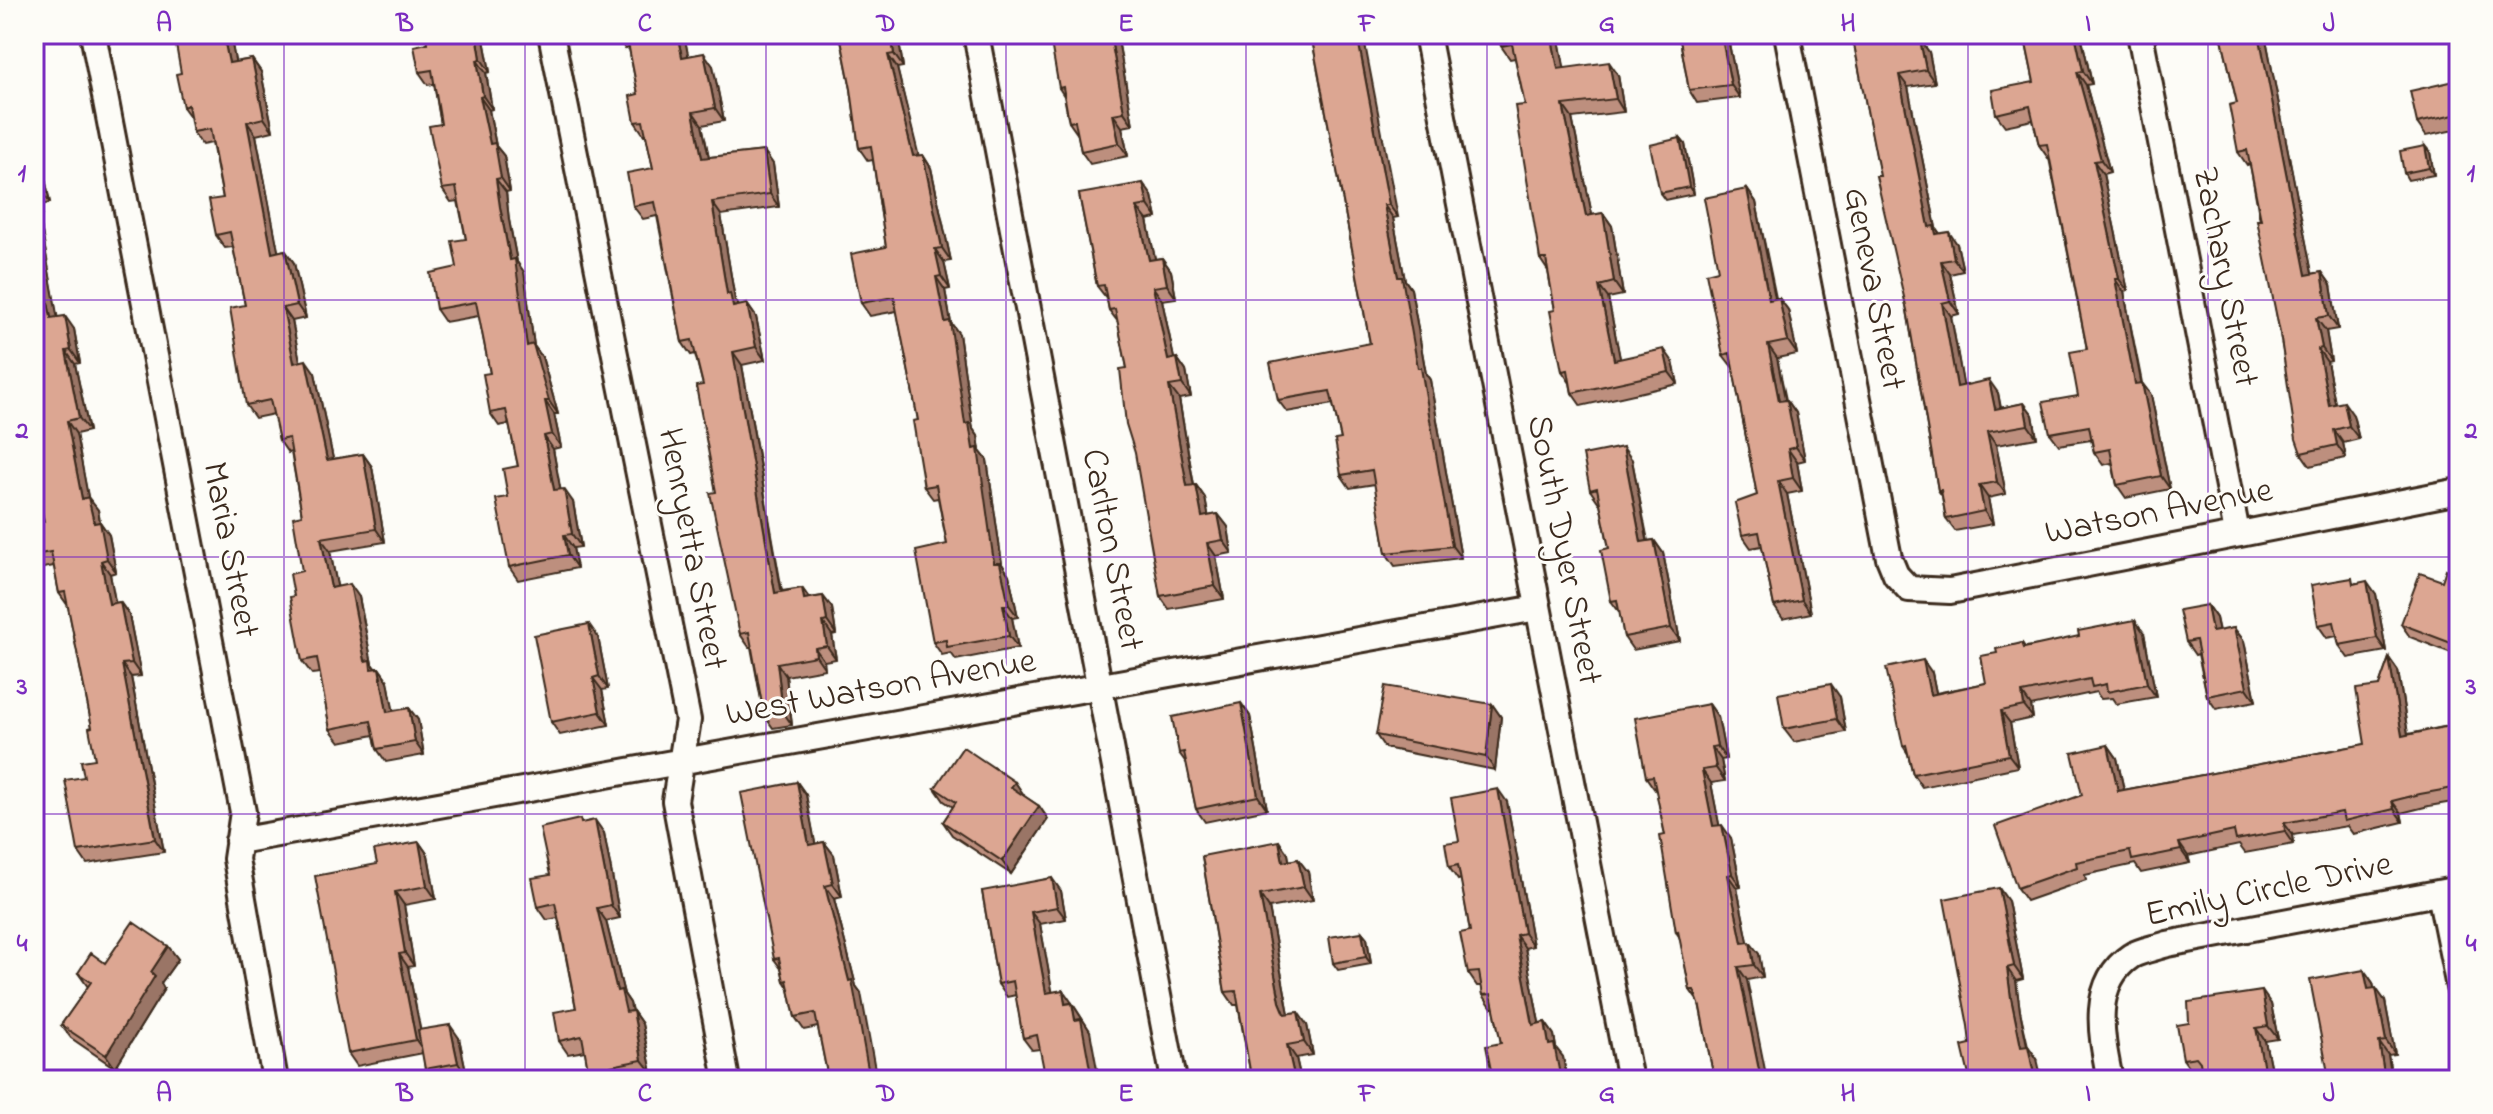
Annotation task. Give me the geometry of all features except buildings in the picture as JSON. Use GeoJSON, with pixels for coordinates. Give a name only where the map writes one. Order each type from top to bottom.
{"type":"FeatureCollection","features":[{"type":"Feature","properties":{"kind":"street","name":"Maria Street"},"geometry":{"type":"LineString","coordinates":[[93,34],[243,812],[236,859],[275,1080]]}},
{"type":"Feature","properties":{"kind":"street","name":"Henryetta Street"},"geometry":{"type":"LineString","coordinates":[[551,34],[688,720],[675,801],[727,1080]]}},
{"type":"Feature","properties":{"kind":"street","name":"Carlton Street"},"geometry":{"type":"LineString","coordinates":[[976,34],[1174,1080]]}},
{"type":"Feature","properties":{"kind":"street","name":"South Dyer Street"},"geometry":{"type":"LineString","coordinates":[[1427,34],[1630,1080]]}},
{"type":"Feature","properties":{"kind":"street","name":"Geneva Street"},"geometry":{"type":"LineString","coordinates":[[1787,34],[1889,558]]}},
{"type":"Feature","properties":{"kind":"street","name":"Zachary Street"},"geometry":{"type":"LineString","coordinates":[[2140,34],[2237,533]]}},
{"type":"Feature","properties":{"kind":"street","name":"Watson Avenue"},"geometry":{"type":"LineString","coordinates":[[1889,558],[1896,575],[1909,589],[1950,591],[2459,491]]}},
{"type":"Feature","properties":{"kind":"street","name":"West Watson Avenue"},"geometry":{"type":"LineString","coordinates":[[238,841],[1537,608]]}},
{"type":"Feature","properties":{"kind":"street"},"geometry":{"type":"LineString","coordinates":[[2450,891],[2459,987]]}},
{"type":"Feature","properties":{"kind":"street","name":"Emily Circle Drive"},"geometry":{"type":"LineString","coordinates":[[2110,1080],[2101,1005],[2109,978],[2131,956],[2167,944],[2450,891]]}}]}
